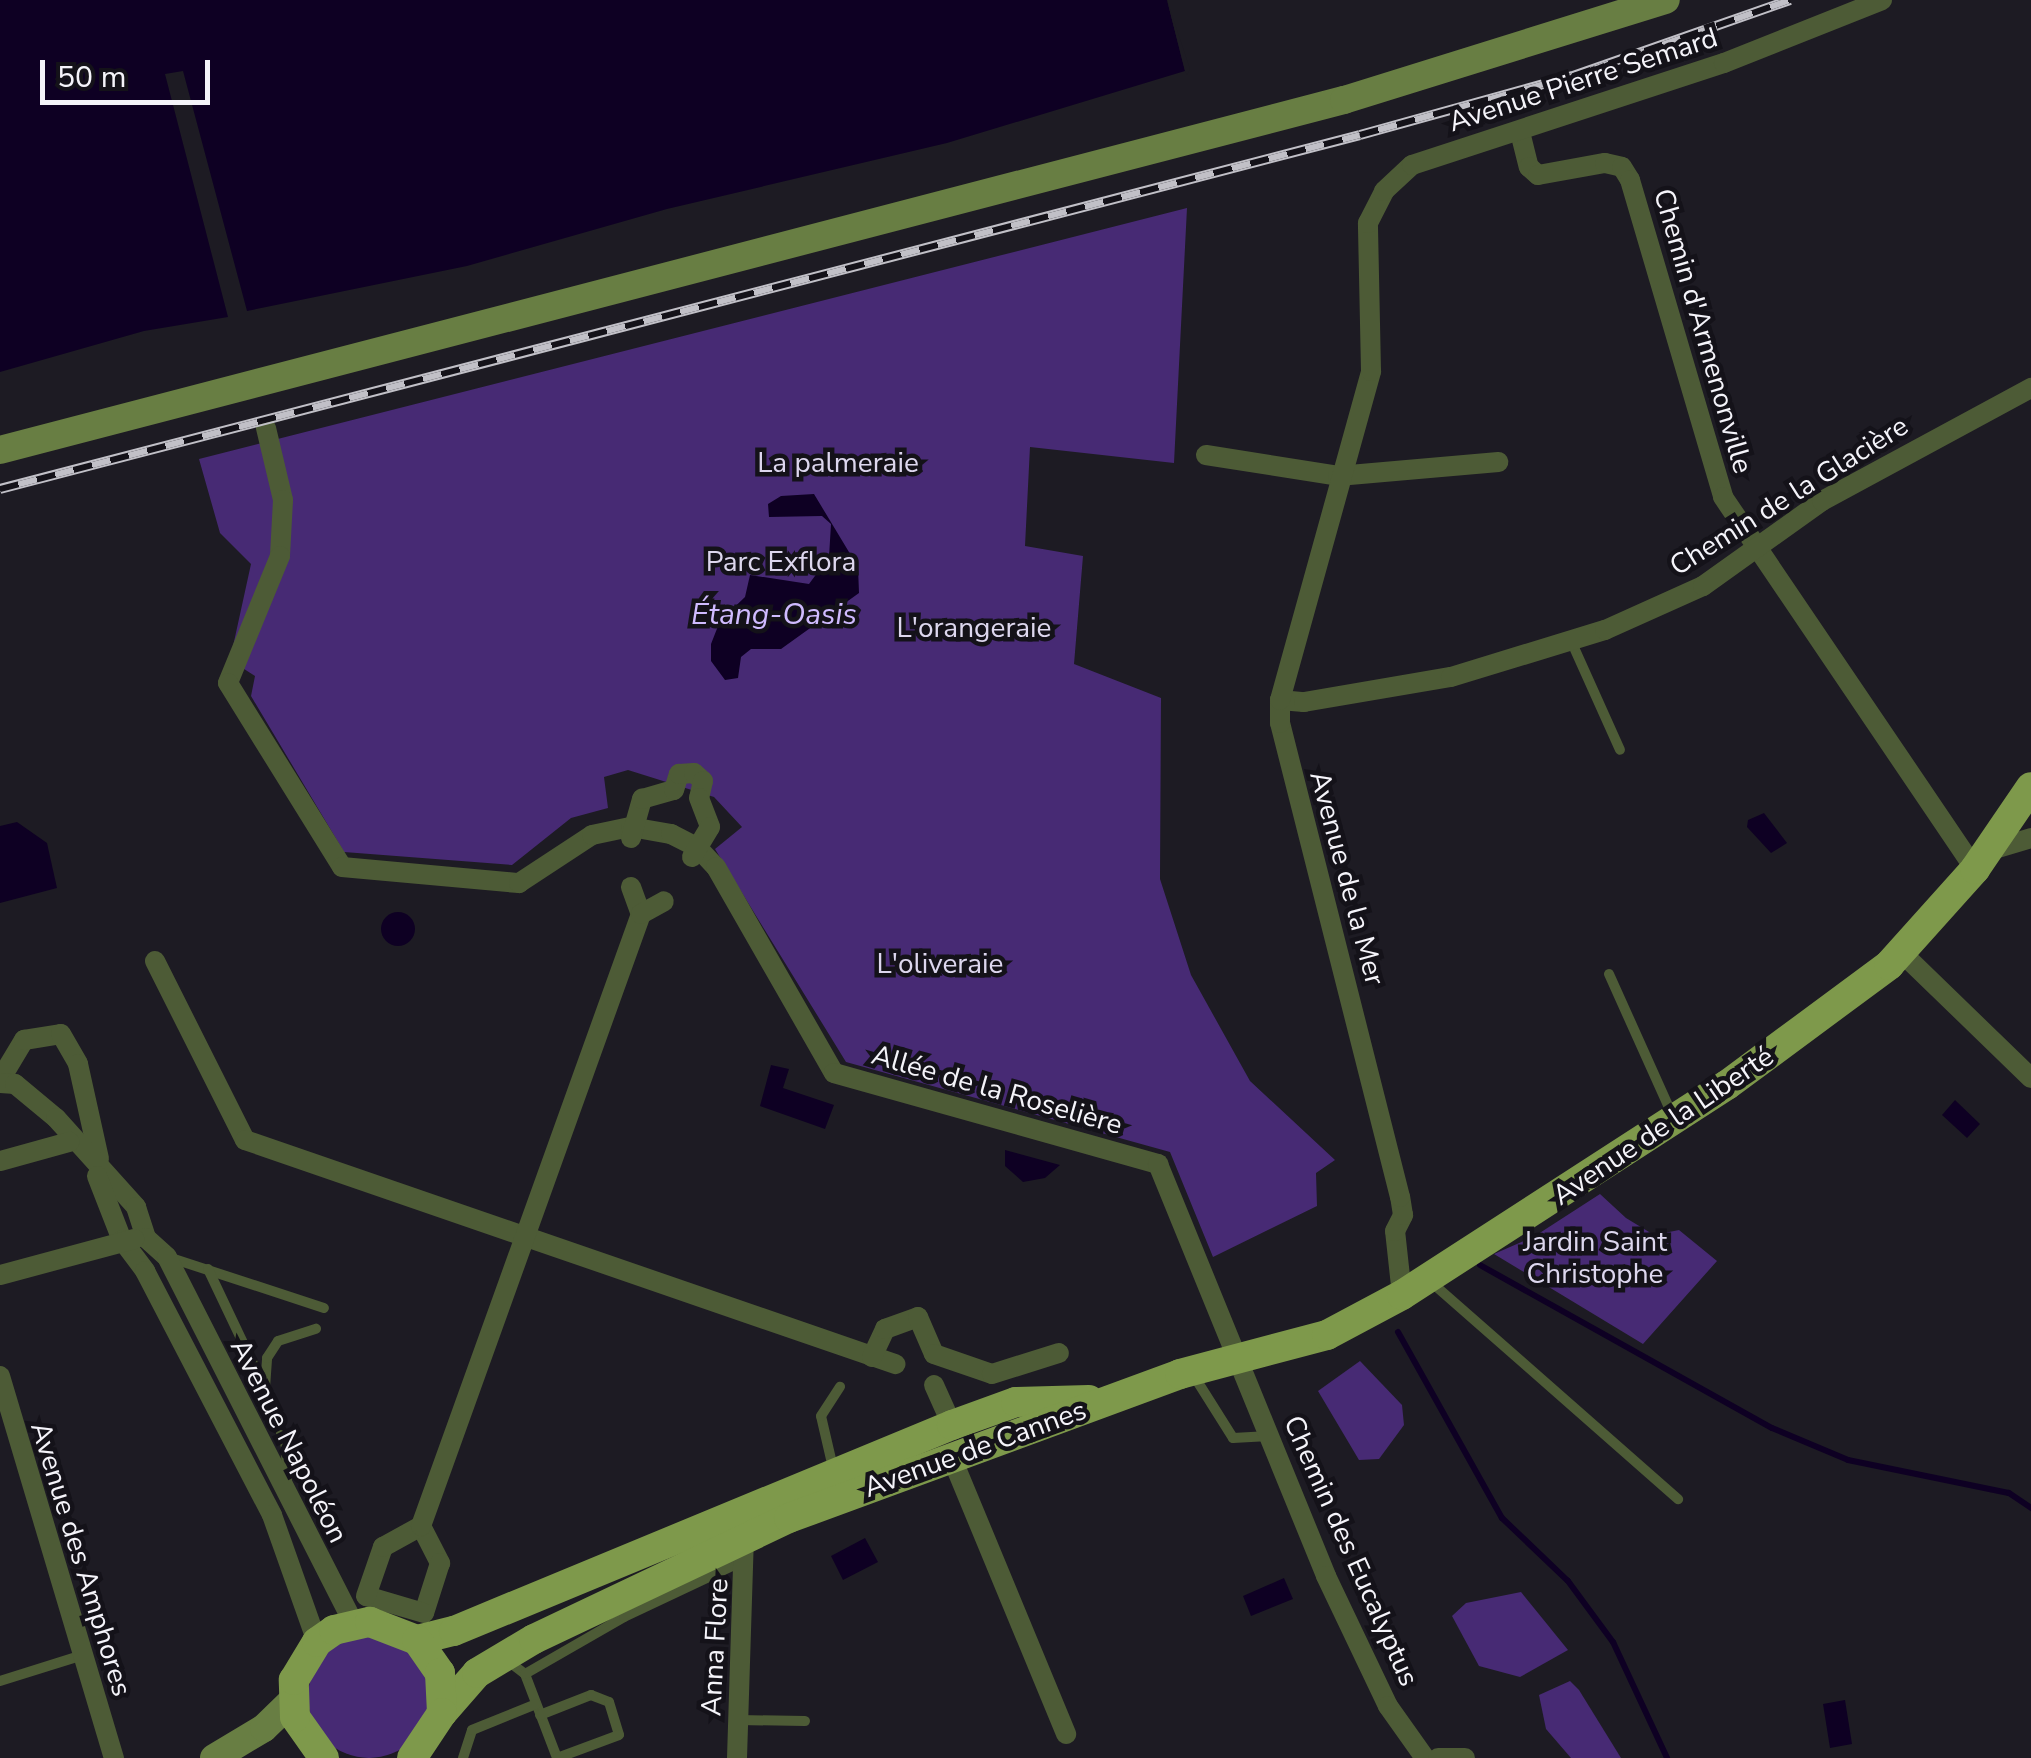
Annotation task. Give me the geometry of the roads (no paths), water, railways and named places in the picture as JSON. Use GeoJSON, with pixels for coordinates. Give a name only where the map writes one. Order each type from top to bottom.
{"type":"FeatureCollection","features":[{"type":"Feature","properties":{"kind":"main road"},"geometry":{"type":"LineString","coordinates":[[0,450],[1344,100],[1666,0]]}},
{"type":"Feature","properties":{"kind":"main road","name":"Avenue de la Liberté"},"geometry":{"type":"LineString","coordinates":[[1108,1401],[1191,1371],[1326,1335],[1402,1295],[1674,1120],[1802,1032],[1901,952],[1982,860],[2030,794]]}},
{"type":"Feature","properties":{"kind":"main road","name":"Avenue de Cannes"},"geometry":{"type":"LineString","coordinates":[[418,1756],[442,1713],[477,1674],[514,1666],[745,1549],[799,1514],[952,1441],[1016,1402],[1108,1401]]}},
{"type":"Feature","properties":{"kind":"main road","name":"Avenue de Cannes"},"geometry":{"type":"LineString","coordinates":[[417,1640],[454,1630],[834,1472],[952,1441]]}},
{"type":"Feature","properties":{"kind":"main road"},"geometry":{"type":"LineString","coordinates":[[319,1757],[300,1732],[292,1702],[298,1670],[316,1642],[348,1613],[390,1614],[417,1640],[440,1673],[442,1713]]}},
{"type":"Feature","properties":{"kind":"main road"},"geometry":{"type":"LineString","coordinates":[[214,1758],[264,1728],[292,1702]]}},
{"type":"Feature","properties":{"kind":"street","name":"Avenue Pierre Semard"},"geometry":{"type":"LineString","coordinates":[[1412,165],[1724,63],[1882,0]]}},
{"type":"Feature","properties":{"kind":"street","name":"Chemin d'Armenonville"},"geometry":{"type":"LineString","coordinates":[[1520,132],[1529,167],[1538,175],[1605,163],[1622,168],[1630,180],[1723,497],[1755,550],[1982,860]]}},
{"type":"Feature","properties":{"kind":"street","name":"Avenue de la Mer"},"geometry":{"type":"LineString","coordinates":[[1402,1295],[1395,1231],[1403,1215],[1350,991],[1300,823],[1280,700],[1338,476],[1370,371],[1368,223],[1384,190],[1412,165]]}},
{"type":"Feature","properties":{"kind":"street","name":"Chemin de la Glacière"},"geometry":{"type":"LineString","coordinates":[[1280,700],[1304,702],[1451,678],[1572,643],[1703,586],[1822,501],[2031,388]]}},
{"type":"Feature","properties":{"kind":"street"},"geometry":{"type":"LineString","coordinates":[[266,428],[283,500],[280,556],[228,683],[342,867],[519,882],[592,835],[671,834],[695,853],[710,827],[699,798],[703,781],[694,774],[679,774],[674,790],[642,800],[631,834]]}},
{"type":"Feature","properties":{"kind":"street"},"geometry":{"type":"LineString","coordinates":[[1206,455],[1338,476],[1498,462]]}},
{"type":"Feature","properties":{"kind":"street"},"geometry":{"type":"LineString","coordinates":[[1982,860],[2031,838]]}},
{"type":"Feature","properties":{"kind":"street","name":"Allée de la Roselière"},"geometry":{"type":"LineString","coordinates":[[695,853],[736,900],[750,936],[834,1073],[1158,1164],[1238,1360]]}},
{"type":"Feature","properties":{"kind":"street"},"geometry":{"type":"LineString","coordinates":[[421,1526],[440,1563],[424,1613],[390,1614],[366,1596],[383,1548],[421,1526],[641,914],[631,886]]}},
{"type":"Feature","properties":{"kind":"street"},"geometry":{"type":"LineString","coordinates":[[641,914],[664,901]]}},
{"type":"Feature","properties":{"kind":"street"},"geometry":{"type":"LineString","coordinates":[[1901,952],[2031,1078]]}},
{"type":"Feature","properties":{"kind":"street"},"geometry":{"type":"LineString","coordinates":[[155,961],[245,1140],[895,1364]]}},
{"type":"Feature","properties":{"kind":"street"},"geometry":{"type":"LineString","coordinates":[[0,1276],[122,1240],[146,1238],[136,1208],[101,1166],[15,1084],[0,1082],[24,1040],[60,1034],[78,1064],[101,1166]]}},
{"type":"Feature","properties":{"kind":"street","name":"Avenue Napoléon"},"geometry":{"type":"LineString","coordinates":[[0,1082],[69,1142],[109,1196],[122,1240],[168,1314],[272,1515],[316,1642]]}},
{"type":"Feature","properties":{"kind":"street"},"geometry":{"type":"LineString","coordinates":[[0,1162],[69,1142]]}},
{"type":"Feature","properties":{"kind":"street","name":"Avenue Napoléon"},"geometry":{"type":"LineString","coordinates":[[146,1238],[167,1257],[288,1506],[348,1613]]}},
{"type":"Feature","properties":{"kind":"street"},"geometry":{"type":"LineString","coordinates":[[168,1314],[190,1304]]}},
{"type":"Feature","properties":{"kind":"street"},"geometry":{"type":"LineString","coordinates":[[872,1357],[885,1328],[918,1317],[934,1354],[992,1374],[1060,1353]]}},
{"type":"Feature","properties":{"kind":"street","name":"Chemin des Eucalyptus"},"geometry":{"type":"LineString","coordinates":[[1238,1360],[1388,1706],[1425,1758]]}},
{"type":"Feature","properties":{"kind":"street","name":"Avenue des Amphores"},"geometry":{"type":"LineString","coordinates":[[0,1376],[80,1656],[114,1758]]}},
{"type":"Feature","properties":{"kind":"street"},"geometry":{"type":"LineString","coordinates":[[934,1385],[1066,1734]]}},
{"type":"Feature","properties":{"kind":"street","name":"Anna Flore"},"geometry":{"type":"LineString","coordinates":[[738,1758],[745,1549]]}},
{"type":"Feature","properties":{"kind":"street","name":"Avenue Napoléon"},"geometry":{"type":"LineString","coordinates":[[297,1581],[348,1613]]}},
{"type":"Feature","properties":{"kind":"street"},"geometry":{"type":"LineString","coordinates":[[1438,1758],[1465,1758]]}},
{"type":"Feature","properties":{"kind":"lane"},"geometry":{"type":"LineString","coordinates":[[1572,643],[1620,750]]}},
{"type":"Feature","properties":{"kind":"lane"},"geometry":{"type":"LineString","coordinates":[[1610,974],[1674,1120]]}},
{"type":"Feature","properties":{"kind":"lane"},"geometry":{"type":"LineString","coordinates":[[167,1257],[324,1308]]}},
{"type":"Feature","properties":{"kind":"lane"},"geometry":{"type":"LineString","coordinates":[[208,1269],[265,1388],[286,1446],[288,1506]]}},
{"type":"Feature","properties":{"kind":"lane"},"geometry":{"type":"LineString","coordinates":[[1426,1276],[1492,1342],[1678,1499]]}},
{"type":"Feature","properties":{"kind":"lane"},"geometry":{"type":"LineString","coordinates":[[265,1388],[266,1358],[278,1342],[316,1329]]}},
{"type":"Feature","properties":{"kind":"lane"},"geometry":{"type":"LineString","coordinates":[[1191,1371],[1234,1438],[1270,1436]]}},
{"type":"Feature","properties":{"kind":"lane"},"geometry":{"type":"LineString","coordinates":[[834,1472],[821,1416],[840,1386]]}},
{"type":"Feature","properties":{"kind":"lane","name":"Avenue de Cannes"},"geometry":{"type":"LineString","coordinates":[[799,1514],[834,1472]]}},
{"type":"Feature","properties":{"kind":"lane"},"geometry":{"type":"LineString","coordinates":[[0,1681],[80,1656]]}},
{"type":"Feature","properties":{"kind":"lane"},"geometry":{"type":"LineString","coordinates":[[464,1758],[472,1730],[538,1709],[591,1696],[609,1702],[619,1735],[557,1758],[538,1709],[514,1666]]}},
{"type":"Feature","properties":{"kind":"lane"},"geometry":{"type":"LineString","coordinates":[[739,1720],[805,1720]]}},
{"type":"Feature","properties":{"kind":"water"},"geometry":{"type":"Polygon","coordinates":[[[0,0],[1167,0],[1185,71],[947,143],[667,209],[467,266],[247,311],[183,71],[165,74],[228,317],[144,331],[0,372],[0,0]]]}},
{"type":"Feature","properties":{"kind":"water","name":"Étang-Oasis"},"geometry":{"type":"Polygon","coordinates":[[[814,494],[858,567],[859,593],[781,649],[751,649],[741,657],[738,678],[725,680],[711,661],[711,644],[720,621],[745,597],[750,575],[809,584],[829,557],[831,524],[822,516],[769,517],[768,504],[781,496],[814,494]]]}},
{"type":"Feature","properties":{"kind":"water"},"geometry":{"type":"Polygon","coordinates":[[[1764,813],[1787,843],[1771,853],[1747,827],[1748,820],[1764,813]]]}},
{"type":"Feature","properties":{"kind":"water"},"geometry":{"type":"Polygon","coordinates":[[[17,822],[47,843],[57,888],[0,903],[0,826],[17,822]]]}},
{"type":"Feature","properties":{"kind":"water"},"geometry":{"type":"Polygon","coordinates":[[[398,912],[410,917],[415,929],[410,941],[398,946],[386,941],[381,929],[386,917],[398,912]]]}},
{"type":"Feature","properties":{"kind":"water"},"geometry":{"type":"Polygon","coordinates":[[[771,1065],[789,1069],[783,1088],[834,1105],[825,1129],[760,1106],[771,1065]]]}},
{"type":"Feature","properties":{"kind":"water"},"geometry":{"type":"Polygon","coordinates":[[[1955,1100],[1980,1124],[1967,1138],[1942,1115],[1955,1100]]]}},
{"type":"Feature","properties":{"kind":"water"},"geometry":{"type":"Polygon","coordinates":[[[1005,1150],[1060,1165],[1045,1178],[1023,1182],[1005,1166],[1005,1150]]]}},
{"type":"Feature","properties":{"kind":"water"},"geometry":{"type":"Polygon","coordinates":[[[865,1538],[878,1562],[843,1580],[831,1556],[865,1538]]]}},
{"type":"Feature","properties":{"kind":"water"},"geometry":{"type":"Polygon","coordinates":[[[1284,1578],[1293,1599],[1251,1616],[1243,1596],[1284,1578]]]}},
{"type":"Feature","properties":{"kind":"water"},"geometry":{"type":"Polygon","coordinates":[[[1845,1700],[1852,1744],[1830,1748],[1823,1704],[1845,1700]]]}},
{"type":"Feature","properties":{"kind":"waterway"},"geometry":{"type":"LineString","coordinates":[[1480,1265],[1772,1428],[1848,1460],[2009,1493],[2031,1508]]}},
{"type":"Feature","properties":{"kind":"waterway"},"geometry":{"type":"LineString","coordinates":[[1398,1332],[1502,1518],[1568,1581],[1613,1642],[1667,1758]]}},
{"type":"Feature","properties":{"kind":"railway"},"geometry":{"type":"LineString","coordinates":[[0,489],[1360,135],[1573,76],[1790,0]]}},
{"type":"Feature","properties":{"kind":"park label","name":"La palmeraie"},"geometry":{"type":"Point","coordinates":[838,463]}},
{"type":"Feature","properties":{"kind":"park label","name":"Parc Exflora"},"geometry":{"type":"Point","coordinates":[781,562]}},
{"type":"Feature","properties":{"kind":"park label","name":"L'orangeraie"},"geometry":{"type":"Point","coordinates":[974,628]}},
{"type":"Feature","properties":{"kind":"park label","name":"L'oliveraie"},"geometry":{"type":"Point","coordinates":[940,964]}},
{"type":"Feature","properties":{"kind":"park label","name":"Jardin Saint Christophe"},"geometry":{"type":"Point","coordinates":[1595,1258]}}]}
